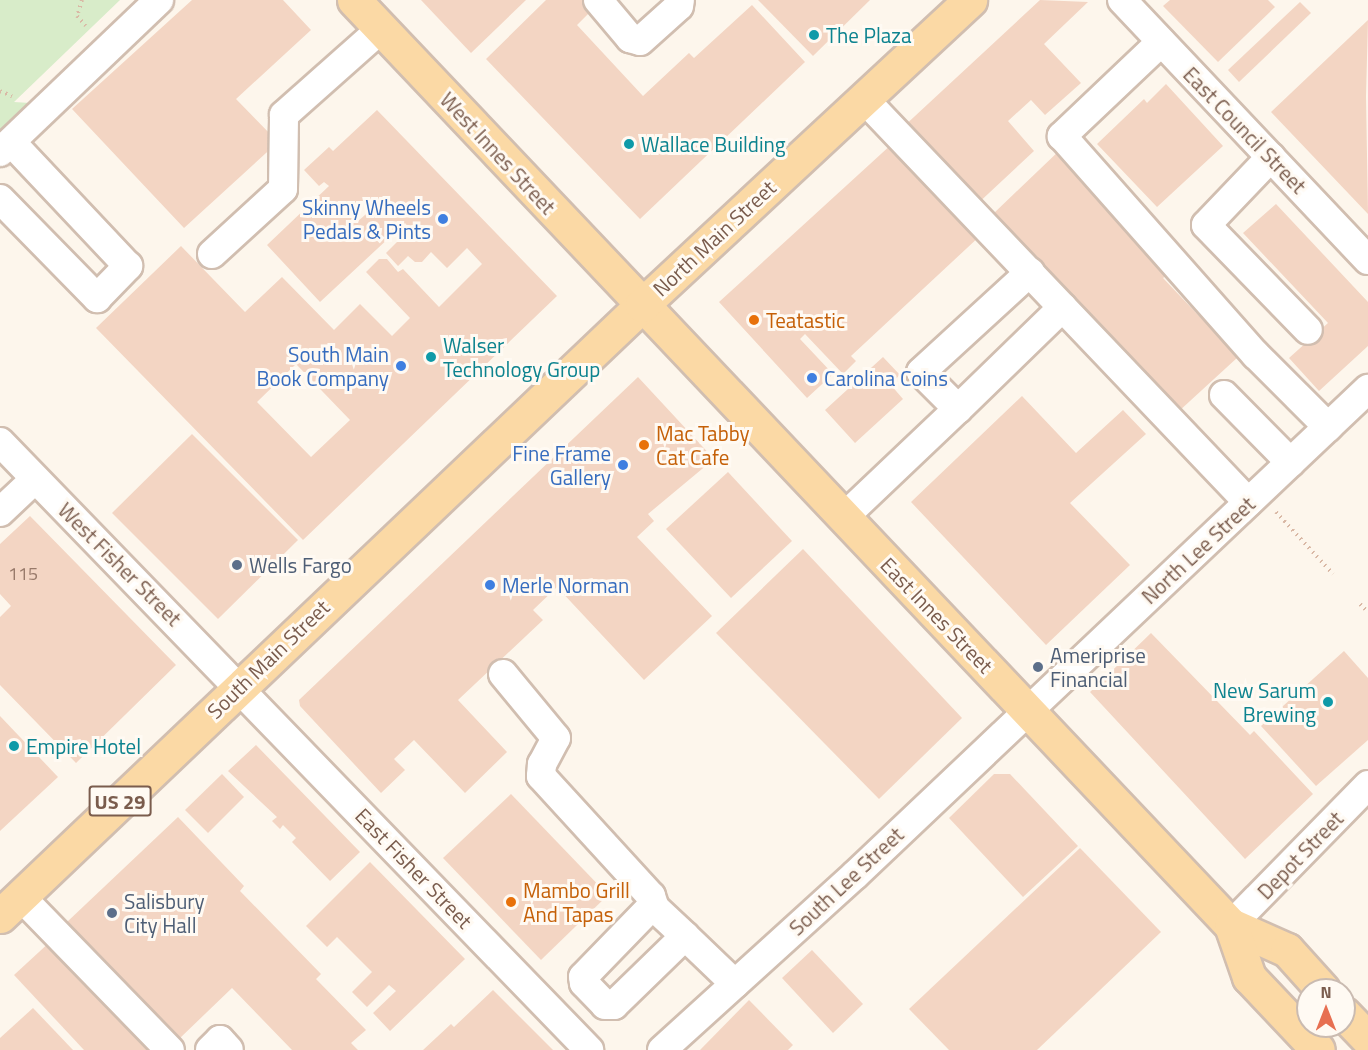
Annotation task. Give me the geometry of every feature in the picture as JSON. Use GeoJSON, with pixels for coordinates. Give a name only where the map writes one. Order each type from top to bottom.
{"type":"FeatureCollection","features":[{"type":"Feature","properties":{"kind":"main road","name":"North Main Street"},"geometry":{"type":"LineString","coordinates":[[642,305],[970,0]]}},
{"type":"Feature","properties":{"kind":"main road","name":"West Innes Street"},"geometry":{"type":"LineString","coordinates":[[369,10],[642,305]]}},
{"type":"Feature","properties":{"kind":"main road","name":"East Innes Street"},"geometry":{"type":"LineString","coordinates":[[642,305],[1231,925],[1287,950],[1312,978]]}},
{"type":"Feature","properties":{"kind":"main road","name":"South Main Street"},"geometry":{"type":"LineString","coordinates":[[10,906],[642,305]]}},
{"type":"Feature","properties":{"kind":"main road","name":"East Innes Street"},"geometry":{"type":"LineString","coordinates":[[1231,925],[1249,977],[1318,1049]]}},
{"type":"Feature","properties":{"kind":"street"},"geometry":{"type":"LineString","coordinates":[[0,199],[97,298],[128,266],[5,147],[159,0]]}},
{"type":"Feature","properties":{"kind":"street"},"geometry":{"type":"LineString","coordinates":[[598,0],[630,38],[640,41],[679,6],[680,0]]}},
{"type":"Feature","properties":{"kind":"street","name":"East Council Street"},"geometry":{"type":"LineString","coordinates":[[1122,0],[1368,260]]}},
{"type":"Feature","properties":{"kind":"street"},"geometry":{"type":"LineString","coordinates":[[212,254],[283,189],[284,115],[369,10]]}},
{"type":"Feature","properties":{"kind":"street"},"geometry":{"type":"LineString","coordinates":[[1161,42],[1062,136],[1256,355],[1328,427]]}},
{"type":"Feature","properties":{"kind":"street"},"geometry":{"type":"LineString","coordinates":[[864,99],[1063,307],[1260,505]]}},
{"type":"Feature","properties":{"kind":"street"},"geometry":{"type":"LineString","coordinates":[[1271,157],[1206,225],[1308,330]]}},
{"type":"Feature","properties":{"kind":"street"},"geometry":{"type":"LineString","coordinates":[[958,409],[921,372],[1030,272]]}},
{"type":"Feature","properties":{"kind":"street"},"geometry":{"type":"LineString","coordinates":[[844,517],[1063,307]]}},
{"type":"Feature","properties":{"kind":"street","name":"North Lee Street"},"geometry":{"type":"LineString","coordinates":[[1028,711],[1260,505],[1290,463],[1368,389]]}},
{"type":"Feature","properties":{"kind":"street"},"geometry":{"type":"LineString","coordinates":[[1224,395],[1290,463]]}},
{"type":"Feature","properties":{"kind":"street","name":"West Fisher Street"},"geometry":{"type":"LineString","coordinates":[[0,442],[240,686]]}},
{"type":"Feature","properties":{"kind":"street"},"geometry":{"type":"LineString","coordinates":[[0,512],[35,479]]}},
{"type":"Feature","properties":{"kind":"street"},"geometry":{"type":"LineString","coordinates":[[504,674],[556,738],[542,764],[541,776],[651,896],[656,908],[735,984]]}},
{"type":"Feature","properties":{"kind":"street","name":"East Fisher Street"},"geometry":{"type":"LineString","coordinates":[[240,686],[589,1050]]}},
{"type":"Feature","properties":{"kind":"street","name":"South Lee Street"},"geometry":{"type":"LineString","coordinates":[[663,1050],[1028,711]]}},
{"type":"Feature","properties":{"kind":"street","name":"Depot Street"},"geometry":{"type":"LineString","coordinates":[[1231,925],[1368,785]]}},
{"type":"Feature","properties":{"kind":"street"},"geometry":{"type":"LineString","coordinates":[[10,906],[170,1050]]}},
{"type":"Feature","properties":{"kind":"street"},"geometry":{"type":"LineString","coordinates":[[656,908],[648,910],[583,977],[605,1005],[614,1005],[685,936]]}},
{"type":"Feature","properties":{"kind":"street"},"geometry":{"type":"LineString","coordinates":[[210,1050],[220,1040],[229,1050]]}},
{"type":"Feature","properties":{"kind":"path"},"geometry":{"type":"LineString","coordinates":[[82,0],[77,16],[86,26]]}},
{"type":"Feature","properties":{"kind":"path"},"geometry":{"type":"LineString","coordinates":[[0,91],[12,96]]}},
{"type":"Feature","properties":{"kind":"path"},"geometry":{"type":"LineString","coordinates":[[1260,505],[1333,574]]}},
{"type":"Feature","properties":{"kind":"path"},"geometry":{"type":"LineString","coordinates":[[1360,604],[1368,612]]}},
{"type":"Feature","properties":{"kind":"green space"},"geometry":{"type":"Polygon","coordinates":[[[0,0],[120,0],[14,102],[30,103],[31,108],[0,130],[0,0]]]}},
{"type":"Feature","properties":{"kind":"building"},"geometry":{"type":"Polygon","coordinates":[[[192,0],[283,0],[311,30],[236,99],[278,142],[184,228],[72,109],[192,0]]]}},
{"type":"Feature","properties":{"kind":"building"},"geometry":{"type":"Polygon","coordinates":[[[421,0],[526,0],[471,53],[421,0]]]}},
{"type":"Feature","properties":{"kind":"building"},"geometry":{"type":"Polygon","coordinates":[[[546,0],[583,0],[592,10],[577,25],[643,96],[689,53],[694,58],[752,5],[805,62],[640,219],[486,59],[546,0]]]}},
{"type":"Feature","properties":{"kind":"building","name":"The Plaza"},"geometry":{"type":"Polygon","coordinates":[[[758,0],[870,0],[813,56],[758,0]]]}},
{"type":"Feature","properties":{"kind":"building"},"geometry":{"type":"Polygon","coordinates":[[[1040,0],[1088,2],[1044,44],[1081,83],[1045,115],[1031,100],[1008,121],[1034,151],[974,207],[901,129],[1040,0]]]}},
{"type":"Feature","properties":{"kind":"building"},"geometry":{"type":"Polygon","coordinates":[[[1170,0],[1268,0],[1275,7],[1218,62],[1163,6],[1170,0]]]}},
{"type":"Feature","properties":{"kind":"building"},"geometry":{"type":"Polygon","coordinates":[[[1300,2],[1311,13],[1239,82],[1228,70],[1300,2]]]}},
{"type":"Feature","properties":{"kind":"building"},"geometry":{"type":"Polygon","coordinates":[[[1368,20],[1366,96],[1368,214],[1271,112],[1368,20]]]}},
{"type":"Feature","properties":{"kind":"building"},"geometry":{"type":"Polygon","coordinates":[[[1166,84],[1223,146],[1157,207],[1097,144],[1144,99],[1147,103],[1166,84]]]}},
{"type":"Feature","properties":{"kind":"building"},"geometry":{"type":"Polygon","coordinates":[[[377,110],[557,296],[303,540],[96,328],[181,246],[245,312],[282,277],[334,330],[360,304],[392,336],[410,318],[366,272],[379,259],[387,259],[398,272],[403,269],[439,307],[482,264],[467,248],[447,268],[431,252],[422,262],[415,262],[408,256],[398,266],[386,253],[410,229],[405,223],[320,302],[267,245],[329,186],[324,182],[319,186],[304,170],[329,147],[333,151],[377,110]],[[365,199],[350,214],[357,222],[374,207],[365,199]],[[296,364],[257,402],[311,457],[350,420],[296,364]]]}},
{"type":"Feature","properties":{"kind":"building"},"geometry":{"type":"Polygon","coordinates":[[[893,143],[981,235],[851,356],[856,361],[843,374],[805,334],[800,339],[833,374],[807,398],[719,302],[893,143]]]}},
{"type":"Feature","properties":{"kind":"building"},"geometry":{"type":"Polygon","coordinates":[[[1062,148],[1174,270],[1163,278],[1238,357],[1178,412],[993,214],[1062,148]]]}},
{"type":"Feature","properties":{"kind":"building"},"geometry":{"type":"Polygon","coordinates":[[[1276,204],[1368,302],[1368,346],[1319,391],[1289,358],[1328,323],[1243,233],[1276,204]]]}},
{"type":"Feature","properties":{"kind":"building"},"geometry":{"type":"Polygon","coordinates":[[[883,357],[900,375],[890,384],[903,399],[855,443],[825,410],[883,357]]]}},
{"type":"Feature","properties":{"kind":"building"},"geometry":{"type":"Polygon","coordinates":[[[638,377],[714,459],[648,514],[654,521],[637,537],[712,616],[644,680],[557,587],[533,610],[543,620],[458,700],[507,752],[465,793],[414,740],[394,759],[405,770],[381,793],[300,706],[299,700],[638,377]]]}},
{"type":"Feature","properties":{"kind":"building"},"geometry":{"type":"Polygon","coordinates":[[[1022,396],[1076,453],[1123,410],[1146,434],[1070,503],[1130,565],[1046,645],[911,502],[1022,396]]]}},
{"type":"Feature","properties":{"kind":"building"},"geometry":{"type":"Polygon","coordinates":[[[192,434],[298,540],[218,619],[112,513],[192,434]]]}},
{"type":"Feature","properties":{"kind":"building"},"geometry":{"type":"Polygon","coordinates":[[[728,472],[792,541],[731,598],[666,529],[728,472]]]}},
{"type":"Feature","properties":{"kind":"building"},"geometry":{"type":"Polygon","coordinates":[[[30,516],[176,665],[76,763],[0,685],[0,617],[11,606],[0,594],[0,544],[30,516]]]}},
{"type":"Feature","properties":{"kind":"building"},"geometry":{"type":"Polygon","coordinates":[[[803,549],[962,718],[879,799],[716,633],[803,549]]]}},
{"type":"Feature","properties":{"kind":"building"},"geometry":{"type":"Polygon","coordinates":[[[1151,633],[1250,735],[1254,731],[1313,794],[1245,859],[1090,692],[1151,633]]]}},
{"type":"Feature","properties":{"kind":"building","name":"New Sarum Brewing"},"geometry":{"type":"Polygon","coordinates":[[[1344,651],[1368,678],[1368,740],[1316,786],[1261,726],[1344,651]]]}},
{"type":"Feature","properties":{"kind":"building","name":"Empire Hotel"},"geometry":{"type":"Polygon","coordinates":[[[0,716],[58,777],[0,831],[0,716]]]}},
{"type":"Feature","properties":{"kind":"building"},"geometry":{"type":"Polygon","coordinates":[[[256,745],[360,852],[330,881],[292,842],[296,838],[283,825],[280,829],[272,821],[277,817],[228,771],[256,745]]]}},
{"type":"Feature","properties":{"kind":"building"},"geometry":{"type":"Polygon","coordinates":[[[222,774],[244,797],[208,833],[185,810],[222,774]]]}},
{"type":"Feature","properties":{"kind":"building"},"geometry":{"type":"Polygon","coordinates":[[[994,774],[1010,774],[1078,846],[1023,897],[949,818],[994,774]]]}},
{"type":"Feature","properties":{"kind":"building"},"geometry":{"type":"Polygon","coordinates":[[[511,794],[608,895],[541,960],[443,858],[511,794]]]}},
{"type":"Feature","properties":{"kind":"building"},"geometry":{"type":"Polygon","coordinates":[[[178,817],[244,886],[240,891],[321,974],[316,979],[366,1030],[351,1043],[358,1050],[292,1050],[232,988],[179,1039],[67,922],[178,817]]]}},
{"type":"Feature","properties":{"kind":"building"},"geometry":{"type":"Polygon","coordinates":[[[1080,848],[1161,932],[1037,1050],[949,1050],[909,1009],[1080,848]]]}},
{"type":"Feature","properties":{"kind":"building"},"geometry":{"type":"Polygon","coordinates":[[[370,862],[465,959],[390,1031],[373,1013],[396,991],[389,985],[367,1007],[352,992],[372,972],[337,937],[327,947],[306,926],[370,862]]]}},
{"type":"Feature","properties":{"kind":"building"},"geometry":{"type":"Polygon","coordinates":[[[52,940],[152,1047],[149,1050],[84,1050],[14,975],[52,940]]]}},
{"type":"Feature","properties":{"kind":"building"},"geometry":{"type":"Polygon","coordinates":[[[812,950],[863,1004],[833,1033],[782,978],[812,950]]]}},
{"type":"Feature","properties":{"kind":"building"},"geometry":{"type":"Polygon","coordinates":[[[493,990],[553,1050],[423,1050],[451,1024],[454,1027],[493,990]]]}},
{"type":"Feature","properties":{"kind":"building"},"geometry":{"type":"Polygon","coordinates":[[[749,1000],[793,1045],[788,1050],[700,1050],[749,1000]]]}},
{"type":"Feature","properties":{"kind":"building"},"geometry":{"type":"Polygon","coordinates":[[[33,1008],[73,1050],[0,1050],[0,1038],[33,1008]]]}},
{"type":"Feature","properties":{"kind":"place","name":"The Plaza"},"geometry":{"type":"Point","coordinates":[814,35]}},
{"type":"Feature","properties":{"kind":"place","name":"Wallace Building"},"geometry":{"type":"Point","coordinates":[629,144]}},
{"type":"Feature","properties":{"kind":"place","name":"Skinny Wheels Pedals & Pints"},"geometry":{"type":"Point","coordinates":[443,219]}},
{"type":"Feature","properties":{"kind":"place","name":"Teatastic"},"geometry":{"type":"Point","coordinates":[754,320]}},
{"type":"Feature","properties":{"kind":"place","name":"Walser Technology Group"},"geometry":{"type":"Point","coordinates":[431,357]}},
{"type":"Feature","properties":{"kind":"place","name":"South Main Book Company"},"geometry":{"type":"Point","coordinates":[401,366]}},
{"type":"Feature","properties":{"kind":"place","name":"Carolina Coins"},"geometry":{"type":"Point","coordinates":[812,378]}},
{"type":"Feature","properties":{"kind":"place","name":"Mac Tabby Cat Cafe"},"geometry":{"type":"Point","coordinates":[644,445]}},
{"type":"Feature","properties":{"kind":"place","name":"Fine Frame Gallery"},"geometry":{"type":"Point","coordinates":[623,465]}},
{"type":"Feature","properties":{"kind":"place","name":"Wells Fargo"},"geometry":{"type":"Point","coordinates":[237,565]}},
{"type":"Feature","properties":{"kind":"place","name":"Merle Norman"},"geometry":{"type":"Point","coordinates":[490,585]}},
{"type":"Feature","properties":{"kind":"place","name":"Ameriprise Financial"},"geometry":{"type":"Point","coordinates":[1038,667]}},
{"type":"Feature","properties":{"kind":"place","name":"New Sarum Brewing"},"geometry":{"type":"Point","coordinates":[1328,702]}},
{"type":"Feature","properties":{"kind":"place","name":"Empire Hotel"},"geometry":{"type":"Point","coordinates":[14,746]}},
{"type":"Feature","properties":{"kind":"place","name":"Mambo Grill And Tapas"},"geometry":{"type":"Point","coordinates":[511,902]}},
{"type":"Feature","properties":{"kind":"place","name":"Salisbury City Hall"},"geometry":{"type":"Point","coordinates":[112,913]}}]}
